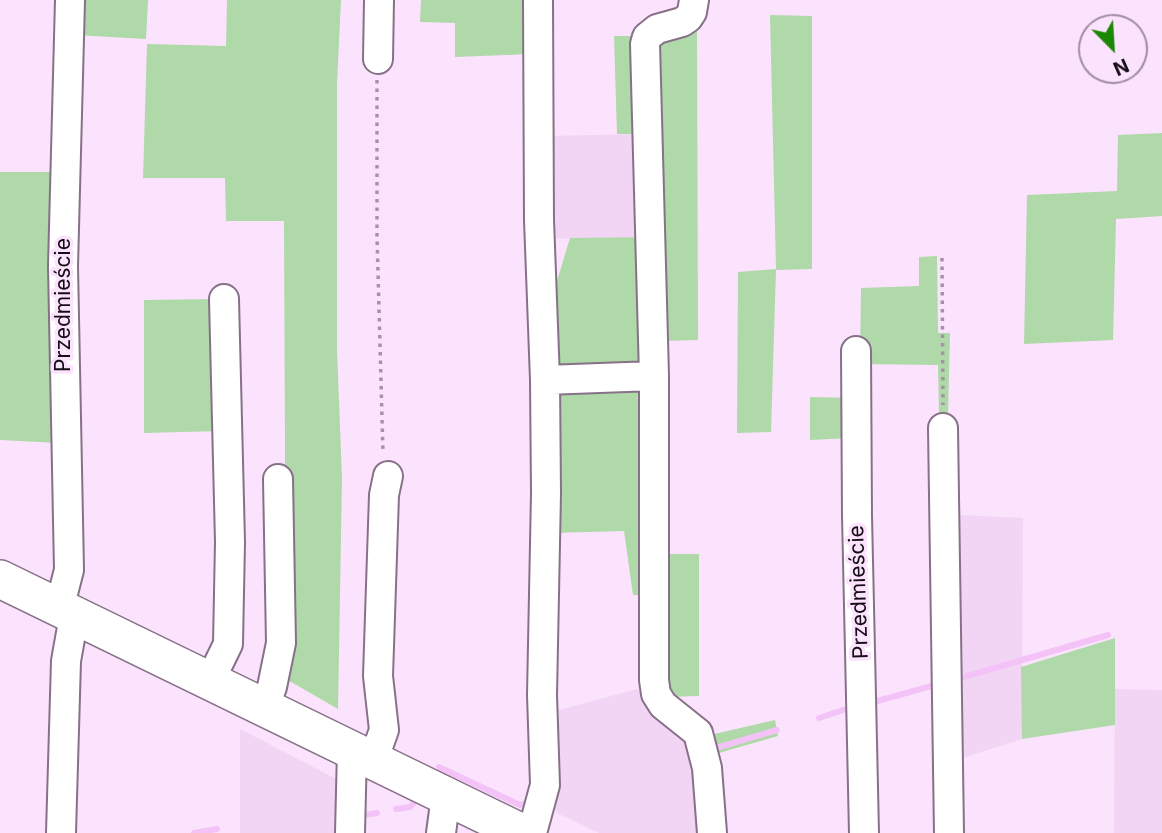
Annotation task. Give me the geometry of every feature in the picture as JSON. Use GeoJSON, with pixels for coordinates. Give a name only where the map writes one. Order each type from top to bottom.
{"type":"FeatureCollection","features":[{"type":"Feature","properties":{"kind":"main road"},"geometry":{"type":"LineString","coordinates":[[0,579],[522,833]]}},
{"type":"Feature","properties":{"kind":"street","name":"Przedmieście"},"geometry":{"type":"LineString","coordinates":[[61,833],[69,570],[63,265],[70,0]]}},
{"type":"Feature","properties":{"kind":"street"},"geometry":{"type":"LineString","coordinates":[[377,59],[379,0]]}},
{"type":"Feature","properties":{"kind":"street"},"geometry":{"type":"LineString","coordinates":[[533,833],[545,785],[542,695],[545,380],[539,194],[538,0]]}},
{"type":"Feature","properties":{"kind":"street"},"geometry":{"type":"LineString","coordinates":[[694,0],[688,18],[650,33],[645,44],[654,376],[654,680],[656,694],[663,705],[698,733],[707,768],[712,833]]}},
{"type":"Feature","properties":{"kind":"street"},"geometry":{"type":"LineString","coordinates":[[210,681],[228,644],[230,542],[224,299]]}},
{"type":"Feature","properties":{"kind":"street","name":"Przedmieście"},"geometry":{"type":"LineString","coordinates":[[856,351],[864,833]]}},
{"type":"Feature","properties":{"kind":"street"},"geometry":{"type":"LineString","coordinates":[[545,380],[654,376]]}},
{"type":"Feature","properties":{"kind":"street"},"geometry":{"type":"LineString","coordinates":[[943,428],[949,833]]}},
{"type":"Feature","properties":{"kind":"street"},"geometry":{"type":"LineString","coordinates":[[351,833],[363,756],[384,730],[378,676],[384,495],[388,476]]}},
{"type":"Feature","properties":{"kind":"street"},"geometry":{"type":"LineString","coordinates":[[264,708],[272,687],[281,643],[278,479]]}},
{"type":"Feature","properties":{"kind":"street"},"geometry":{"type":"LineString","coordinates":[[441,833],[446,796]]}},
{"type":"Feature","properties":{"kind":"path"},"geometry":{"type":"LineString","coordinates":[[377,59],[377,236],[383,455],[388,476]]}},
{"type":"Feature","properties":{"kind":"path"},"geometry":{"type":"LineString","coordinates":[[942,258],[943,428]]}},
{"type":"Feature","properties":{"kind":"shaded area"},"geometry":{"type":"Polygon","coordinates":[[[645,134],[647,237],[546,239],[544,136],[645,134]]]}},
{"type":"Feature","properties":{"kind":"shaded area"},"geometry":{"type":"Polygon","coordinates":[[[939,514],[1023,518],[1022,739],[944,764],[939,514]]]}},
{"type":"Feature","properties":{"kind":"shaded area"},"geometry":{"type":"Polygon","coordinates":[[[637,689],[665,717],[689,735],[704,833],[599,833],[557,813],[551,799],[552,712],[637,689]]]}},
{"type":"Feature","properties":{"kind":"shaded area"},"geometry":{"type":"Polygon","coordinates":[[[1115,689],[1162,690],[1162,833],[1114,833],[1115,689]]]}},
{"type":"Feature","properties":{"kind":"shaded area"},"geometry":{"type":"Polygon","coordinates":[[[240,729],[348,785],[346,833],[240,833],[240,729]]]}},
{"type":"Feature","properties":{"kind":"green space"},"geometry":{"type":"Polygon","coordinates":[[[76,0],[148,0],[146,39],[75,35],[76,0]]]}},
{"type":"Feature","properties":{"kind":"green space"},"geometry":{"type":"Polygon","coordinates":[[[227,0],[341,0],[337,84],[337,350],[342,478],[338,709],[286,679],[284,221],[226,221],[225,178],[143,178],[147,44],[226,46],[227,0]]]}},
{"type":"Feature","properties":{"kind":"green space"},"geometry":{"type":"Polygon","coordinates":[[[421,0],[532,0],[532,54],[455,57],[455,23],[420,22],[421,0]]]}},
{"type":"Feature","properties":{"kind":"green space"},"geometry":{"type":"Polygon","coordinates":[[[770,15],[812,16],[812,269],[776,270],[771,432],[737,433],[738,272],[776,269],[770,15]]]}},
{"type":"Feature","properties":{"kind":"green space"},"geometry":{"type":"Polygon","coordinates":[[[697,29],[698,340],[660,341],[653,40],[665,32],[697,29]]]}},
{"type":"Feature","properties":{"kind":"green space"},"geometry":{"type":"Polygon","coordinates":[[[614,36],[640,36],[645,134],[617,134],[614,36]]]}},
{"type":"Feature","properties":{"kind":"green space"},"geometry":{"type":"Polygon","coordinates":[[[1162,133],[1162,216],[1116,219],[1113,340],[1024,344],[1027,195],[1117,191],[1118,135],[1162,133]]]}},
{"type":"Feature","properties":{"kind":"green space"},"geometry":{"type":"Polygon","coordinates":[[[0,172],[58,172],[59,443],[0,440],[0,172]]]}},
{"type":"Feature","properties":{"kind":"green space"},"geometry":{"type":"Polygon","coordinates":[[[647,237],[647,357],[637,368],[559,370],[547,314],[570,238],[647,237]]]}},
{"type":"Feature","properties":{"kind":"green space"},"geometry":{"type":"Polygon","coordinates":[[[937,256],[938,333],[950,333],[948,417],[939,416],[938,365],[860,364],[861,288],[919,286],[919,257],[937,256]]]}},
{"type":"Feature","properties":{"kind":"green space"},"geometry":{"type":"Polygon","coordinates":[[[219,299],[222,431],[144,433],[144,300],[219,299]]]}},
{"type":"Feature","properties":{"kind":"green space"},"geometry":{"type":"Polygon","coordinates":[[[559,389],[641,389],[648,595],[633,595],[624,531],[551,533],[559,389]]]}},
{"type":"Feature","properties":{"kind":"green space"},"geometry":{"type":"Polygon","coordinates":[[[810,397],[852,398],[852,438],[810,440],[810,397]]]}},
{"type":"Feature","properties":{"kind":"green space"},"geometry":{"type":"Polygon","coordinates":[[[662,554],[699,554],[699,696],[665,697],[662,554]]]}},
{"type":"Feature","properties":{"kind":"green space"},"geometry":{"type":"Polygon","coordinates":[[[1115,638],[1115,725],[1022,739],[1021,667],[1115,638]]]}},
{"type":"Feature","properties":{"kind":"green space"},"geometry":{"type":"Polygon","coordinates":[[[775,720],[778,736],[712,755],[710,735],[775,720]]]}},
{"type":"Feature","properties":{"kind":"waterway"},"geometry":{"type":"LineString","coordinates":[[960,678],[1108,635]]}},
{"type":"Feature","properties":{"kind":"waterway"},"geometry":{"type":"LineString","coordinates":[[870,703],[939,684]]}},
{"type":"Feature","properties":{"kind":"waterway"},"geometry":{"type":"LineString","coordinates":[[819,718],[852,707]]}},
{"type":"Feature","properties":{"kind":"waterway"},"geometry":{"type":"LineString","coordinates":[[709,750],[777,730]]}},
{"type":"Feature","properties":{"kind":"waterway"},"geometry":{"type":"LineString","coordinates":[[439,767],[520,805],[531,801]]}},
{"type":"Feature","properties":{"kind":"waterway"},"geometry":{"type":"LineString","coordinates":[[396,809],[410,807],[415,801]]}},
{"type":"Feature","properties":{"kind":"waterway"},"geometry":{"type":"LineString","coordinates":[[358,816],[377,813]]}},
{"type":"Feature","properties":{"kind":"waterway"},"geometry":{"type":"LineString","coordinates":[[194,833],[217,829]]}}]}
